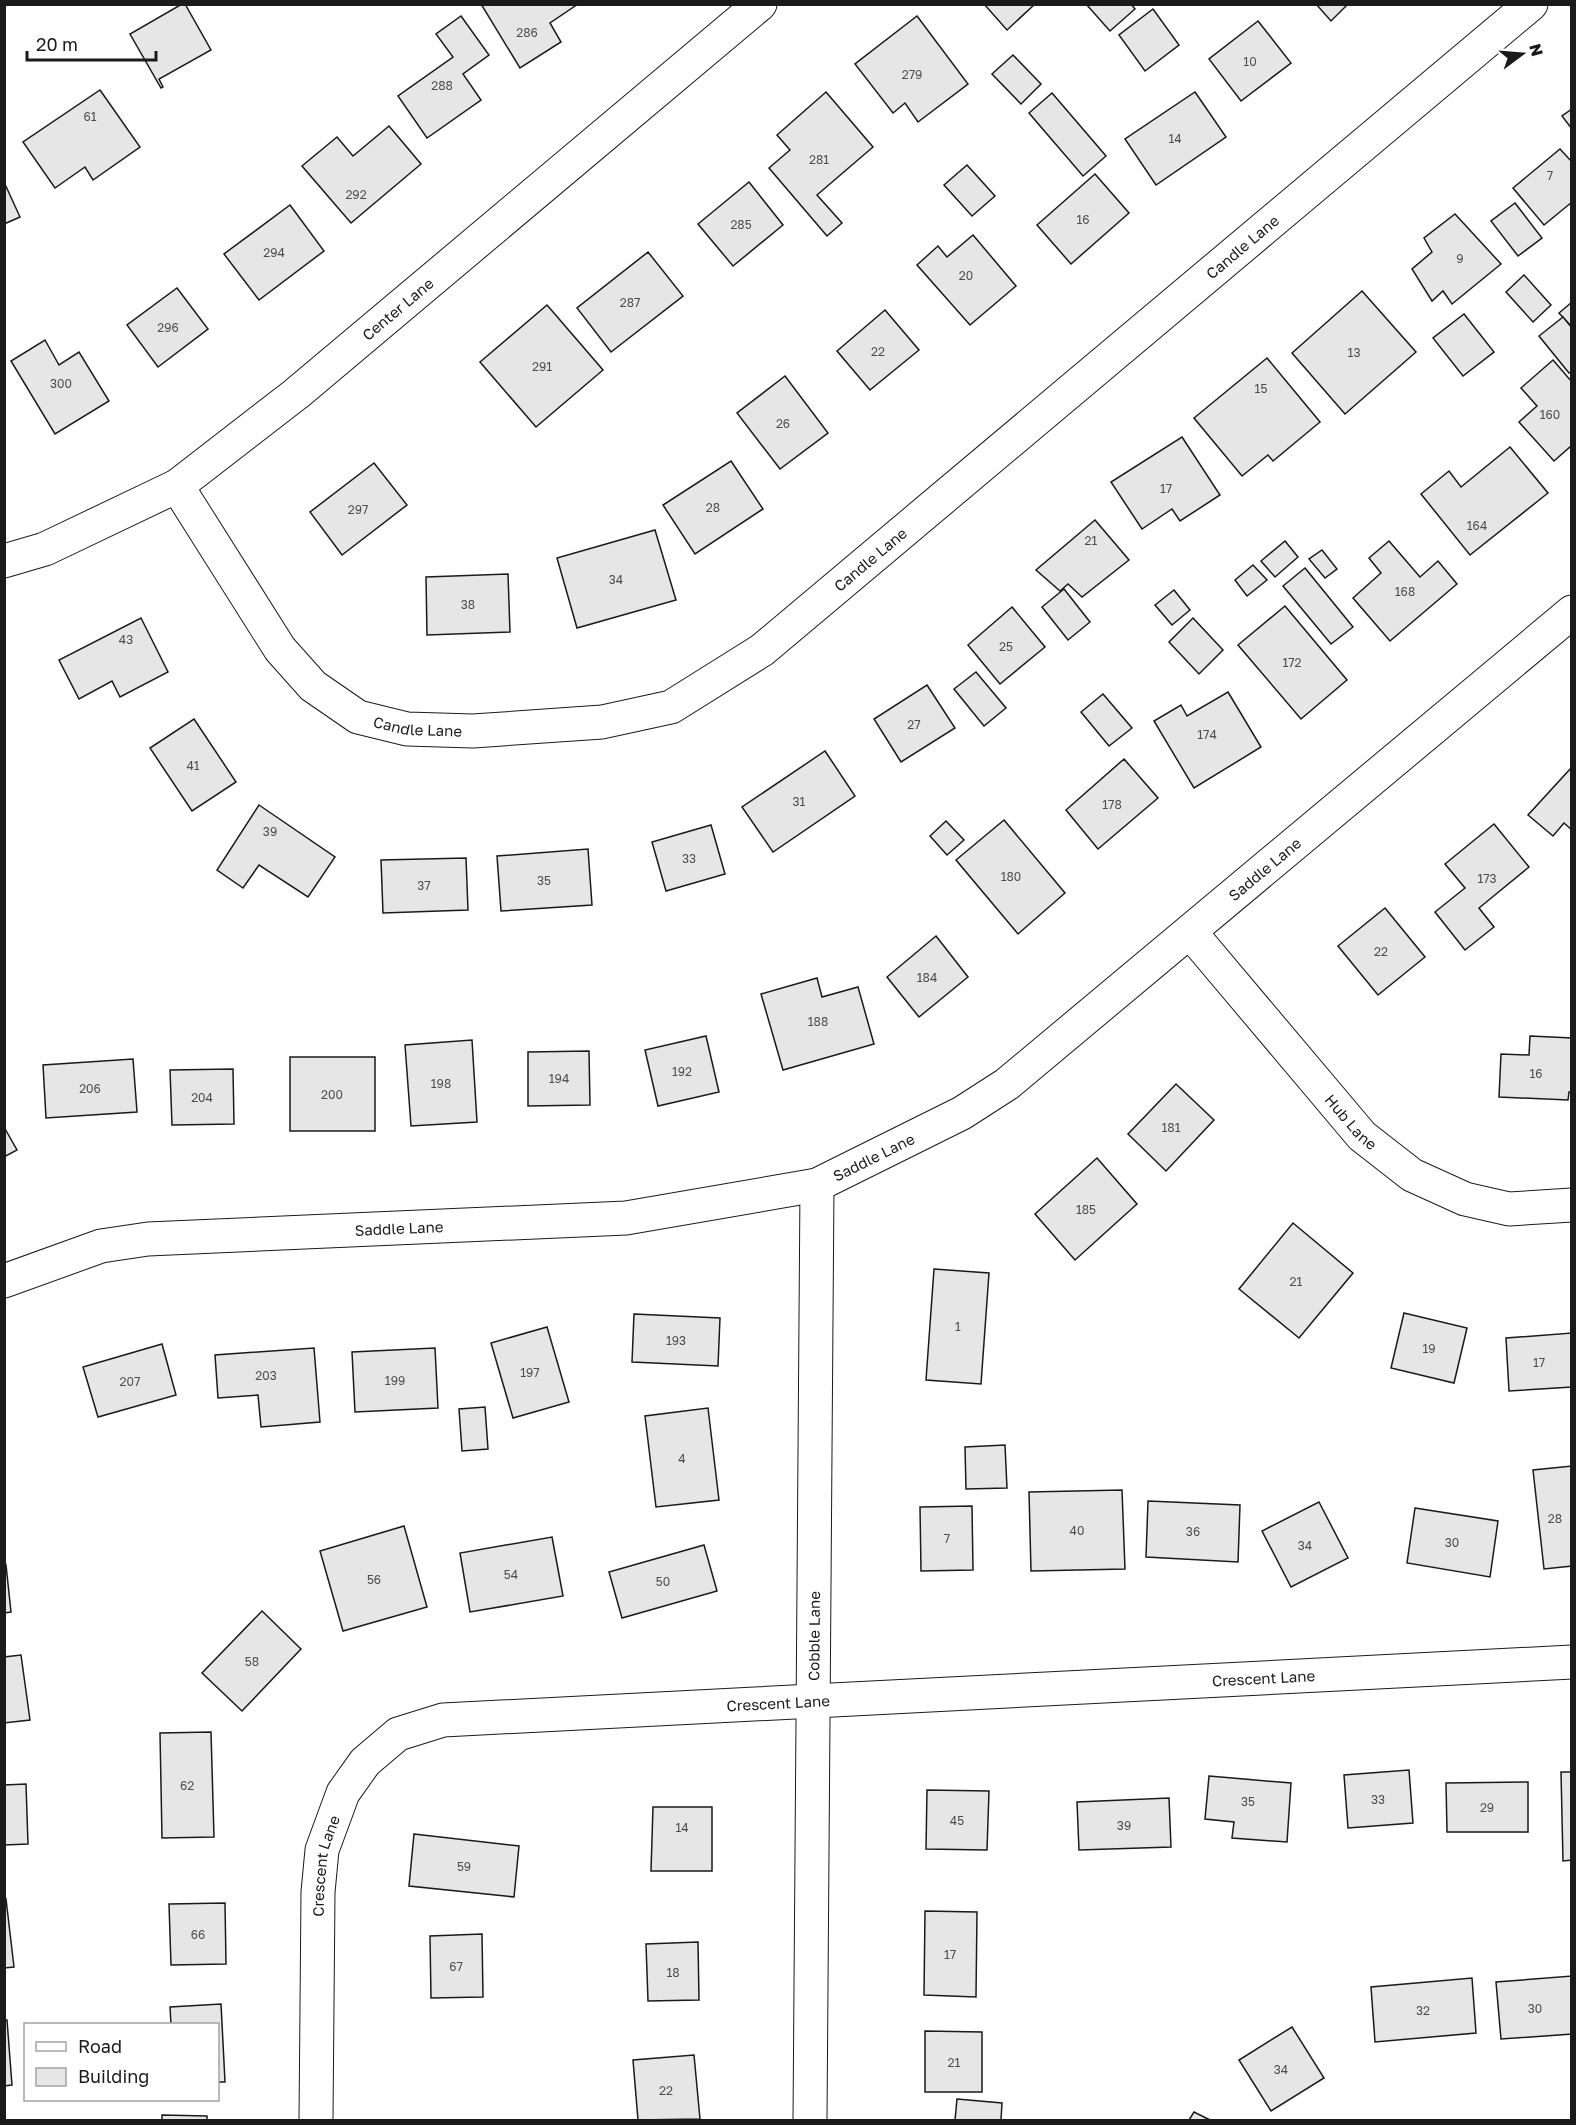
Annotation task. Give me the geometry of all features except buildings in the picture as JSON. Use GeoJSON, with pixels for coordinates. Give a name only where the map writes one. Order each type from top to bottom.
{"type":"FeatureCollection","features":[{"type":"Feature","properties":{"kind":"street","name":"Center Lane"},"geometry":{"type":"LineString","coordinates":[[4,561],[45,549],[177,486],[296,394],[760,4]]}},
{"type":"Feature","properties":{"kind":"street","name":"Candle Lane"},"geometry":{"type":"LineString","coordinates":[[177,486],[280,649],[313,686],[358,717],[407,729],[473,731],[602,722],[671,707],[762,650],[1531,4]]}},
{"type":"Feature","properties":{"kind":"street","name":"Saddle Lane"},"geometry":{"type":"LineString","coordinates":[[4,1281],[101,1246],[148,1239],[626,1218],[817,1185],[962,1113],[1006,1084],[1572,612]]}},
{"type":"Feature","properties":{"kind":"street","name":"Hub Lane"},"geometry":{"type":"LineString","coordinates":[[1190,932],[1362,1136],[1412,1175],[1465,1199],[1509,1209],[1572,1205]]}},
{"type":"Feature","properties":{"kind":"street","name":"Cobble Lane"},"geometry":{"type":"LineString","coordinates":[[810,2121],[817,1185]]}},
{"type":"Feature","properties":{"kind":"street","name":"Crescent Lane"},"geometry":{"type":"LineString","coordinates":[[316,2121],[318,1892],[322,1850],[343,1793],[365,1762],[398,1734],[443,1720],[1572,1662]]}}]}
